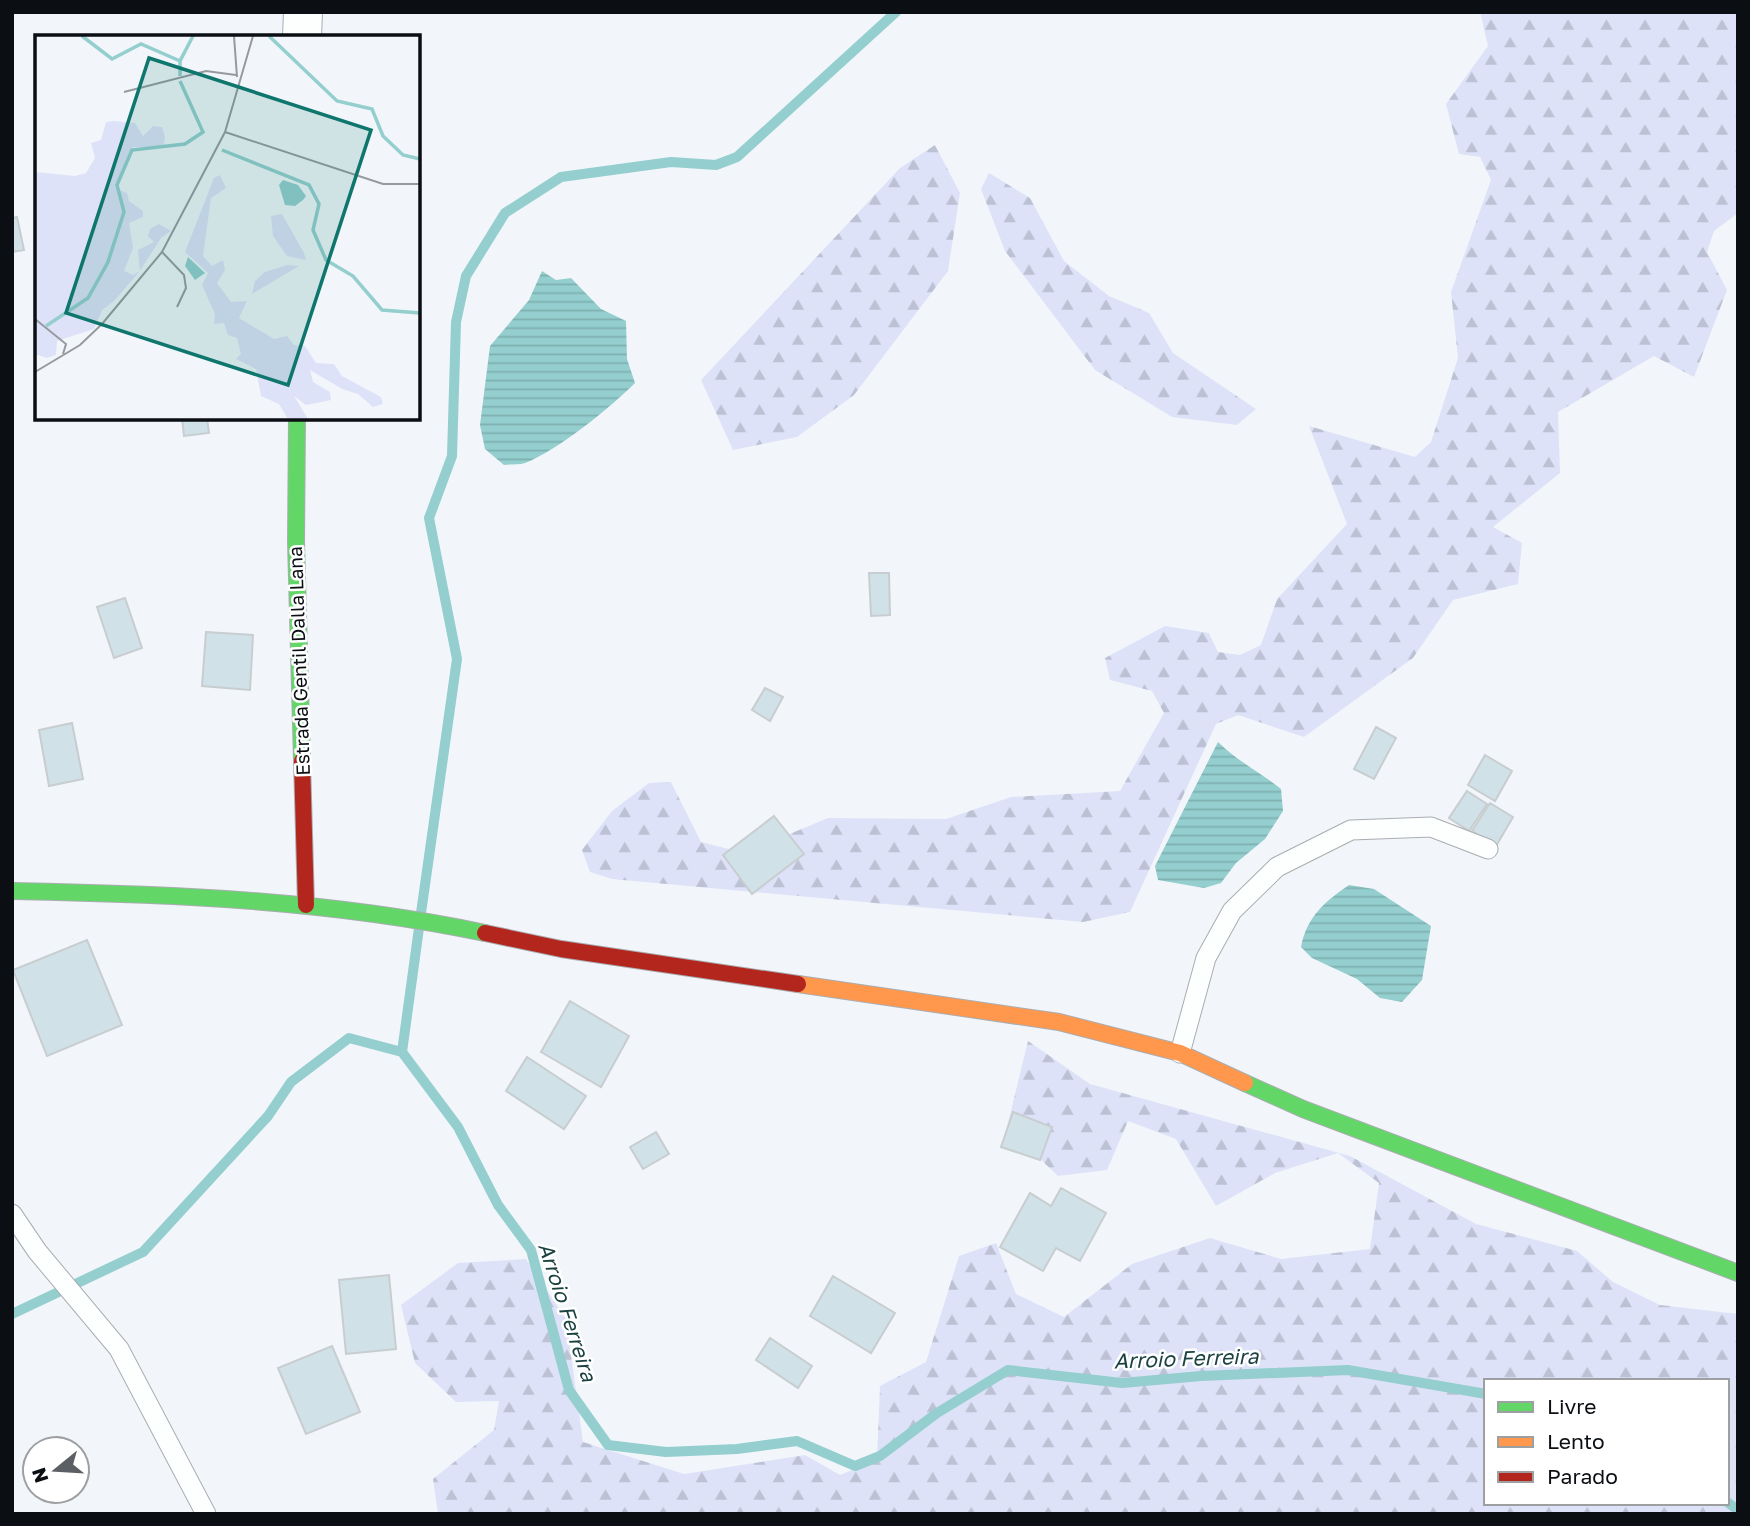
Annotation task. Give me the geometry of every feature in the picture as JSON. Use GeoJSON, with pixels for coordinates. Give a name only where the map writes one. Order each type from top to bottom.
{"type":"FeatureCollection","features":[{"type":"Feature","properties":{"kind":"main road","name":"Estrada Gentil Dalla Lana"},"geometry":{"type":"LineString","coordinates":[[297,420],[296,542],[306,905]]}},
{"type":"Feature","properties":{"kind":"main road"},"geometry":{"type":"LineString","coordinates":[[20,895],[306,905],[444,924],[561,949],[1059,1022],[1180,1053],[1303,1109],[1738,1273]]}},
{"type":"Feature","properties":{"kind":"street"},"geometry":{"type":"LineString","coordinates":[[302,35],[303,12]]}},
{"type":"Feature","properties":{"kind":"lane"},"geometry":{"type":"LineString","coordinates":[[1180,1053],[1206,958],[1232,911],[1277,867],[1350,830],[1432,827],[1488,849]]}},
{"type":"Feature","properties":{"kind":"lane"},"geometry":{"type":"LineString","coordinates":[[12,1214],[37,1251],[119,1349],[206,1514]]}},
{"type":"Feature","properties":{"kind":"green space"},"geometry":{"type":"Polygon","coordinates":[[[1480,12],[1738,12],[1738,213],[1714,231],[1707,252],[1727,290],[1694,377],[1654,356],[1558,412],[1560,473],[1493,527],[1522,543],[1518,584],[1453,600],[1413,658],[1304,737],[1238,715],[1216,724],[1130,912],[1083,922],[612,879],[590,872],[582,850],[612,811],[649,783],[671,782],[701,842],[744,853],[828,818],[946,819],[1011,797],[1120,791],[1164,713],[1152,691],[1110,680],[1105,658],[1165,626],[1209,633],[1218,652],[1240,655],[1261,645],[1277,599],[1347,524],[1309,426],[1415,457],[1431,442],[1458,358],[1451,292],[1491,180],[1480,157],[1459,154],[1446,104],[1488,46],[1480,12]]]}},
{"type":"Feature","properties":{"kind":"green space"},"geometry":{"type":"Polygon","coordinates":[[[935,145],[960,193],[948,271],[854,395],[797,437],[733,450],[701,380],[900,168],[935,145]]]}},
{"type":"Feature","properties":{"kind":"green space"},"geometry":{"type":"Polygon","coordinates":[[[989,173],[1030,198],[1064,261],[1109,296],[1149,313],[1173,353],[1256,409],[1237,425],[1172,417],[1095,370],[1005,251],[981,189],[989,173]]]}},
{"type":"Feature","properties":{"kind":"green space"},"geometry":{"type":"Polygon","coordinates":[[[1028,1041],[1090,1084],[1350,1156],[1476,1224],[1577,1251],[1613,1282],[1660,1305],[1738,1314],[1738,1514],[438,1514],[433,1479],[494,1430],[499,1401],[456,1402],[415,1363],[401,1305],[458,1263],[526,1259],[566,1319],[583,1442],[684,1474],[805,1455],[840,1475],[877,1460],[880,1386],[926,1362],[959,1256],[996,1243],[1016,1294],[1064,1317],[1132,1264],[1210,1238],[1281,1259],[1370,1249],[1379,1183],[1338,1153],[1275,1173],[1216,1206],[1176,1139],[1128,1121],[1107,1170],[1058,1176],[1007,1127],[1028,1041]]]}},
{"type":"Feature","properties":{"kind":"water"},"geometry":{"type":"Polygon","coordinates":[[[542,271],[556,280],[571,278],[601,309],[626,321],[627,359],[635,383],[568,439],[525,463],[504,465],[485,449],[480,425],[490,346],[529,300],[542,271]]]}},
{"type":"Feature","properties":{"kind":"water"},"geometry":{"type":"Polygon","coordinates":[[[1218,742],[1281,789],[1283,811],[1265,839],[1236,863],[1221,883],[1204,888],[1158,880],[1155,866],[1218,742]]]}},
{"type":"Feature","properties":{"kind":"water"},"geometry":{"type":"Polygon","coordinates":[[[1349,885],[1374,889],[1431,926],[1422,980],[1402,1002],[1380,998],[1357,979],[1312,958],[1301,947],[1308,927],[1318,911],[1349,885]]]}},
{"type":"Feature","properties":{"kind":"building"},"geometry":{"type":"Polygon","coordinates":[[[17,217],[24,250],[12,252],[12,218],[17,217]]]}},
{"type":"Feature","properties":{"kind":"building"},"geometry":{"type":"Polygon","coordinates":[[[182,420],[207,420],[209,433],[184,436],[182,420]]]}},
{"type":"Feature","properties":{"kind":"building"},"geometry":{"type":"Polygon","coordinates":[[[869,573],[889,573],[890,615],[871,616],[869,573]]]}},
{"type":"Feature","properties":{"kind":"building"},"geometry":{"type":"Polygon","coordinates":[[[125,598],[142,648],[114,658],[97,607],[125,598]]]}},
{"type":"Feature","properties":{"kind":"building"},"geometry":{"type":"Polygon","coordinates":[[[206,632],[253,635],[250,690],[202,686],[206,632]]]}},
{"type":"Feature","properties":{"kind":"building"},"geometry":{"type":"Polygon","coordinates":[[[765,688],[783,697],[770,721],[752,710],[765,688]]]}},
{"type":"Feature","properties":{"kind":"building"},"geometry":{"type":"Polygon","coordinates":[[[72,723],[83,779],[49,786],[39,730],[72,723]]]}},
{"type":"Feature","properties":{"kind":"building"},"geometry":{"type":"Polygon","coordinates":[[[1376,727],[1396,738],[1374,779],[1354,769],[1376,727]]]}},
{"type":"Feature","properties":{"kind":"building"},"geometry":{"type":"Polygon","coordinates":[[[1485,755],[1512,771],[1495,801],[1468,785],[1485,755]]]}},
{"type":"Feature","properties":{"kind":"building"},"geometry":{"type":"Polygon","coordinates":[[[1467,791],[1487,804],[1469,831],[1449,818],[1467,791]]]}},
{"type":"Feature","properties":{"kind":"building"},"geometry":{"type":"Polygon","coordinates":[[[1490,803],[1513,817],[1496,846],[1472,831],[1490,803]]]}},
{"type":"Feature","properties":{"kind":"building"},"geometry":{"type":"Polygon","coordinates":[[[774,816],[804,854],[752,894],[723,855],[774,816]]]}},
{"type":"Feature","properties":{"kind":"building"},"geometry":{"type":"Polygon","coordinates":[[[87,940],[122,1025],[47,1056],[13,970],[87,940]]]}},
{"type":"Feature","properties":{"kind":"building"},"geometry":{"type":"Polygon","coordinates":[[[570,1001],[629,1036],[601,1087],[541,1052],[570,1001]]]}},
{"type":"Feature","properties":{"kind":"building"},"geometry":{"type":"Polygon","coordinates":[[[527,1057],[586,1096],[564,1129],[506,1091],[527,1057]]]}},
{"type":"Feature","properties":{"kind":"building"},"geometry":{"type":"Polygon","coordinates":[[[1013,1112],[1052,1127],[1040,1160],[1001,1147],[1013,1112]]]}},
{"type":"Feature","properties":{"kind":"building"},"geometry":{"type":"Polygon","coordinates":[[[656,1132],[669,1154],[643,1169],[630,1147],[656,1132]]]}},
{"type":"Feature","properties":{"kind":"building"},"geometry":{"type":"Polygon","coordinates":[[[1061,1188],[1106,1213],[1080,1261],[1056,1248],[1043,1271],[1000,1247],[1030,1193],[1051,1206],[1061,1188]]]}},
{"type":"Feature","properties":{"kind":"building"},"geometry":{"type":"Polygon","coordinates":[[[389,1275],[396,1349],[346,1354],[339,1280],[389,1275]]]}},
{"type":"Feature","properties":{"kind":"building"},"geometry":{"type":"Polygon","coordinates":[[[833,1276],[895,1313],[871,1353],[810,1316],[833,1276]]]}},
{"type":"Feature","properties":{"kind":"building"},"geometry":{"type":"Polygon","coordinates":[[[770,1338],[812,1366],[798,1388],[756,1360],[770,1338]]]}},
{"type":"Feature","properties":{"kind":"building"},"geometry":{"type":"Polygon","coordinates":[[[332,1346],[360,1412],[306,1434],[278,1368],[332,1346]]]}},
{"type":"Feature","properties":{"kind":"waterway"},"geometry":{"type":"LineString","coordinates":[[421,913],[457,659],[429,518],[452,456],[456,322],[466,276],[505,213],[561,177],[671,162],[716,165],[737,157],[896,12]]}},
{"type":"Feature","properties":{"kind":"waterway"},"geometry":{"type":"LineString","coordinates":[[402,1052],[419,928]]}},
{"type":"Feature","properties":{"kind":"waterway","name":"Arroio Ferreira"},"geometry":{"type":"LineString","coordinates":[[12,1314],[143,1252],[268,1116],[291,1082],[349,1038],[402,1052],[458,1127],[498,1205],[531,1250],[569,1390],[608,1445],[666,1452],[737,1449],[797,1441],[855,1466],[880,1456],[937,1413],[1008,1370],[1122,1383],[1201,1376],[1348,1370],[1484,1394]]}},
{"type":"Feature","properties":{"kind":"waterway","name":"Arroio Ferreira"},"geometry":{"type":"LineString","coordinates":[[1729,1503],[1738,1510]]}},
{"type":"Feature","properties":{"kind":"traffic: fast"},"geometry":{"type":"LineString","coordinates":[[297,420],[296,542],[302,761]]}},
{"type":"Feature","properties":{"kind":"traffic: fast"},"geometry":{"type":"LineString","coordinates":[[12,891],[131,894],[308,906],[368,913],[485,933]]}},
{"type":"Feature","properties":{"kind":"traffic: fast"},"geometry":{"type":"LineString","coordinates":[[1245,1083],[1303,1109],[1738,1273]]}},
{"type":"Feature","properties":{"kind":"traffic: slow"},"geometry":{"type":"LineString","coordinates":[[798,984],[1059,1022],[1180,1053],[1245,1083]]}},
{"type":"Feature","properties":{"kind":"traffic: jam"},"geometry":{"type":"LineString","coordinates":[[302,761],[306,905]]}},
{"type":"Feature","properties":{"kind":"traffic: jam"},"geometry":{"type":"LineString","coordinates":[[485,933],[561,949],[798,984]]}}]}
